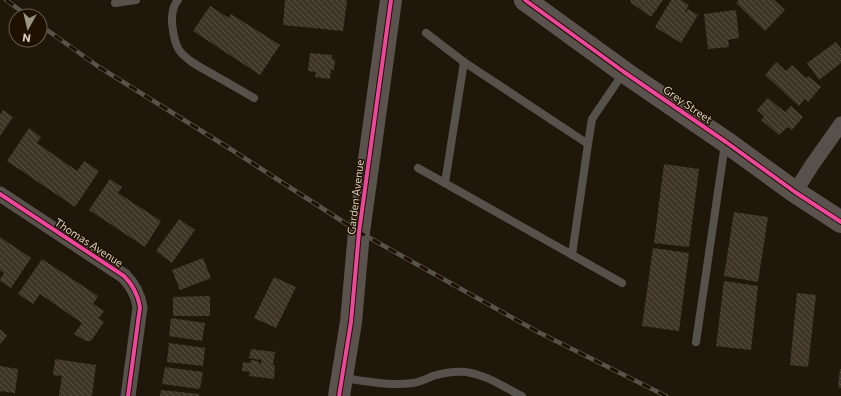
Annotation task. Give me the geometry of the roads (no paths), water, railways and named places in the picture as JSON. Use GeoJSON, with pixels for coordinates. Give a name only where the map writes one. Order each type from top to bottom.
{"type":"FeatureCollection","features":[{"type":"Feature","properties":{"kind":"street","name":"Garden Avenue"},"geometry":{"type":"LineString","coordinates":[[340,387],[351,322],[360,232],[391,0]]}},
{"type":"Feature","properties":{"kind":"street","name":"Grey Street"},"geometry":{"type":"LineString","coordinates":[[525,0],[624,72],[726,142],[795,192],[841,222]]}},
{"type":"Feature","properties":{"kind":"street"},"geometry":{"type":"LineString","coordinates":[[795,192],[841,124]]}},
{"type":"Feature","properties":{"kind":"street","name":"Thomas Avenue"},"geometry":{"type":"LineString","coordinates":[[0,194],[124,276],[132,285],[138,296],[140,307],[128,396]]}},
{"type":"Feature","properties":{"kind":"lane"},"geometry":{"type":"LineString","coordinates":[[115,3],[136,0]]}},
{"type":"Feature","properties":{"kind":"lane"},"geometry":{"type":"LineString","coordinates":[[178,0],[172,11],[173,28],[176,43],[180,51],[196,64],[254,98]]}},
{"type":"Feature","properties":{"kind":"lane"},"geometry":{"type":"LineString","coordinates":[[426,33],[464,62],[588,144]]}},
{"type":"Feature","properties":{"kind":"lane"},"geometry":{"type":"LineString","coordinates":[[445,183],[464,62]]}},
{"type":"Feature","properties":{"kind":"lane"},"geometry":{"type":"LineString","coordinates":[[572,255],[592,119],[624,72]]}},
{"type":"Feature","properties":{"kind":"lane"},"geometry":{"type":"LineString","coordinates":[[696,342],[726,142]]}},
{"type":"Feature","properties":{"kind":"lane"},"geometry":{"type":"LineString","coordinates":[[418,168],[622,283]]}},
{"type":"Feature","properties":{"kind":"lane"},"geometry":{"type":"LineString","coordinates":[[340,387],[413,383],[450,372],[465,372],[480,375],[494,381],[512,394],[522,396]]}},
{"type":"Feature","properties":{"kind":"railway"},"geometry":{"type":"LineString","coordinates":[[6,0],[17,8]]}},
{"type":"Feature","properties":{"kind":"railway"},"geometry":{"type":"LineString","coordinates":[[48,31],[99,67],[359,232],[538,332],[666,396]]}}]}
